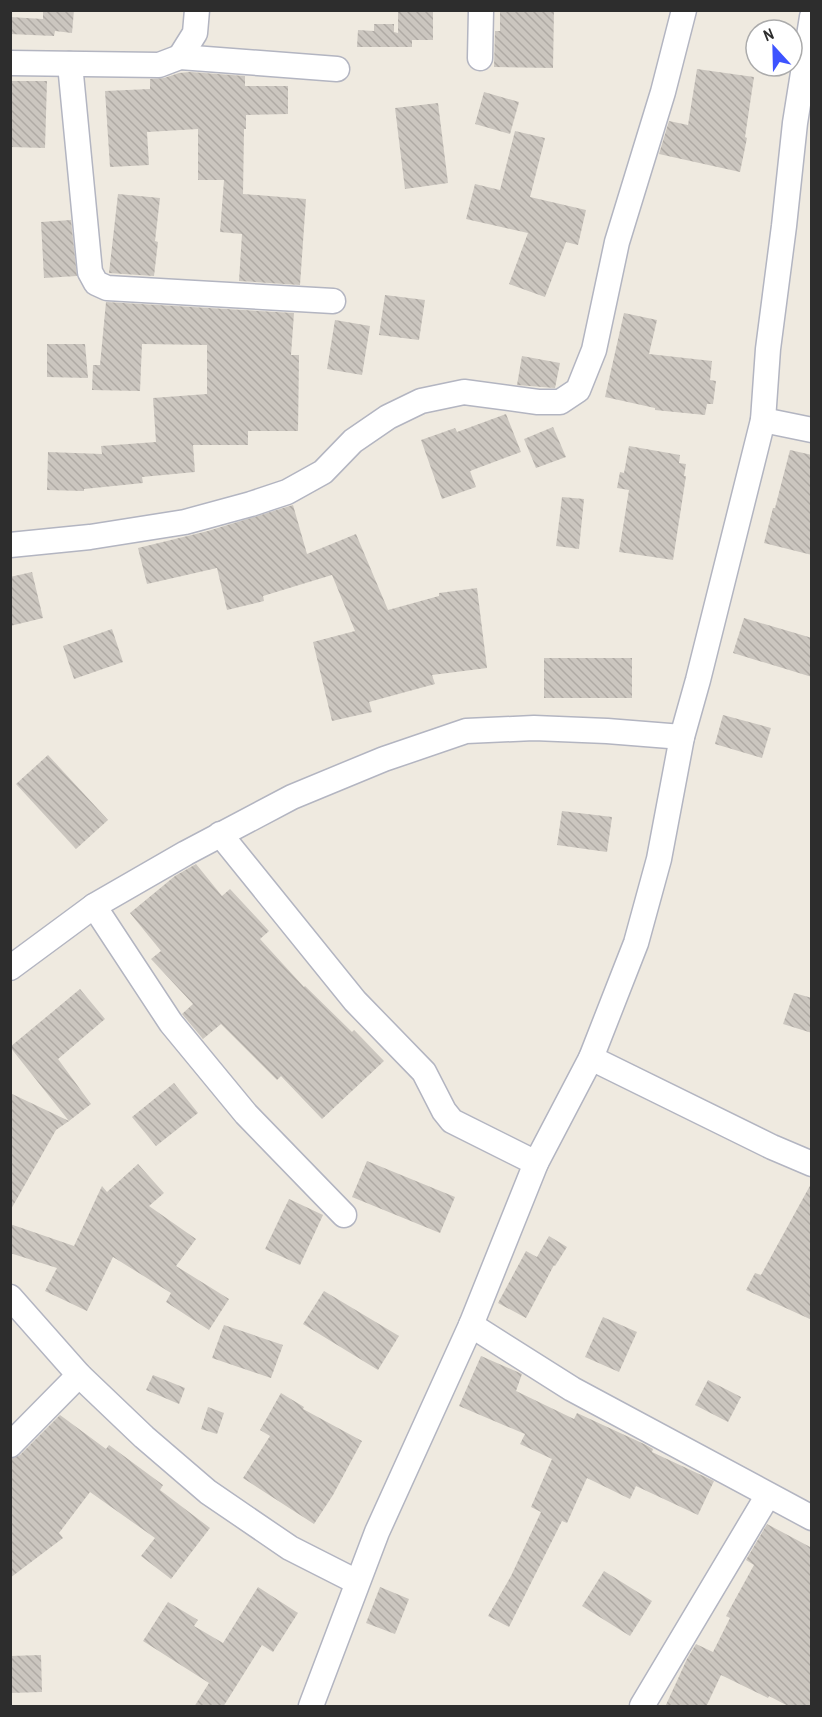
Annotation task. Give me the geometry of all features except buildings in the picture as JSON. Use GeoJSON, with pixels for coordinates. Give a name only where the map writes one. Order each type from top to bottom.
{"type":"FeatureCollection","features":[{"type":"Feature","properties":{"kind":"street"},"geometry":{"type":"LineString","coordinates":[[180,57],[195,33],[197,10]]}},
{"type":"Feature","properties":{"kind":"street"},"geometry":{"type":"LineString","coordinates":[[480,58],[481,10]]}},
{"type":"Feature","properties":{"kind":"street"},"geometry":{"type":"LineString","coordinates":[[10,545],[90,537],[185,522],[278,495],[322,471],[353,441],[388,417],[421,401],[464,392],[538,402],[560,402],[578,390],[594,350],[617,242],[663,92],[684,10]]}},
{"type":"Feature","properties":{"kind":"street"},"geometry":{"type":"LineString","coordinates":[[311,1707],[377,1532],[471,1325],[536,1163],[591,1058],[636,943],[659,859],[682,737],[763,420],[768,350],[795,123],[812,17]]}},
{"type":"Feature","properties":{"kind":"street"},"geometry":{"type":"LineString","coordinates":[[10,63],[159,65],[180,57],[337,69]]}},
{"type":"Feature","properties":{"kind":"street"},"geometry":{"type":"LineString","coordinates":[[70,64],[90,272],[96,284],[107,288],[333,301]]}},
{"type":"Feature","properties":{"kind":"street"},"geometry":{"type":"LineString","coordinates":[[763,420],[812,430]]}},
{"type":"Feature","properties":{"kind":"street"},"geometry":{"type":"LineString","coordinates":[[10,968],[94,906],[220,834],[292,797],[384,759],[466,731],[534,728],[607,730],[682,737]]}},
{"type":"Feature","properties":{"kind":"street"},"geometry":{"type":"LineString","coordinates":[[220,834],[355,1000],[424,1072],[444,1111],[452,1121],[536,1163]]}},
{"type":"Feature","properties":{"kind":"street"},"geometry":{"type":"LineString","coordinates":[[94,906],[171,1023],[246,1114],[344,1215]]}},
{"type":"Feature","properties":{"kind":"street"},"geometry":{"type":"LineString","coordinates":[[591,1058],[772,1148],[812,1164]]}},
{"type":"Feature","properties":{"kind":"street"},"geometry":{"type":"LineString","coordinates":[[10,1297],[79,1375],[144,1437],[208,1492],[290,1548],[357,1582]]}},
{"type":"Feature","properties":{"kind":"street"},"geometry":{"type":"LineString","coordinates":[[471,1325],[572,1389],[812,1518]]}},
{"type":"Feature","properties":{"kind":"street"},"geometry":{"type":"LineString","coordinates":[[10,1445],[79,1375]]}},
{"type":"Feature","properties":{"kind":"street"},"geometry":{"type":"LineString","coordinates":[[642,1707],[768,1495]]}}]}
